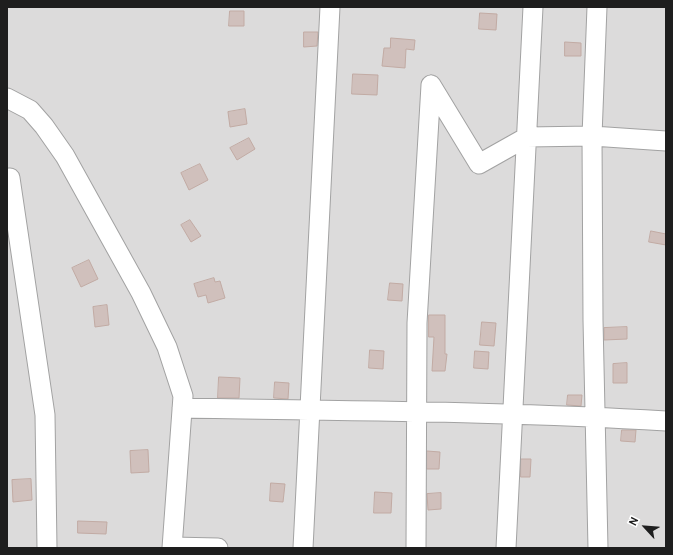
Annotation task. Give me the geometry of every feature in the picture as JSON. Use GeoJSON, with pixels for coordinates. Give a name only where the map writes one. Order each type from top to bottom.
{"type":"FeatureCollection","features":[{"type":"Feature","properties":{"kind":"street"},"geometry":{"type":"LineString","coordinates":[[303,548],[330,7]]}},
{"type":"Feature","properties":{"kind":"street"},"geometry":{"type":"LineString","coordinates":[[506,548],[533,7]]}},
{"type":"Feature","properties":{"kind":"street"},"geometry":{"type":"LineString","coordinates":[[597,7],[592,136],[594,416],[598,548]]}},
{"type":"Feature","properties":{"kind":"street"},"geometry":{"type":"LineString","coordinates":[[416,548],[417,323],[432,85],[479,164],[527,137],[592,136],[666,141]]}},
{"type":"Feature","properties":{"kind":"street"},"geometry":{"type":"LineString","coordinates":[[7,98],[30,110],[44,126],[65,156],[90,198],[141,293],[167,347],[183,396],[172,548],[218,548]]}},
{"type":"Feature","properties":{"kind":"street"},"geometry":{"type":"LineString","coordinates":[[10,178],[45,415],[47,548]]}},
{"type":"Feature","properties":{"kind":"street"},"geometry":{"type":"LineString","coordinates":[[182,408],[594,416],[666,420]]}},
{"type":"Feature","properties":{"kind":"shaded area"},"geometry":{"type":"Polygon","coordinates":[[[7,7],[666,7],[666,548],[7,548],[7,7]]]}},
{"type":"Feature","properties":{"kind":"building"},"geometry":{"type":"Polygon","coordinates":[[[230,11],[244,11],[244,26],[229,26],[230,11]]]}},
{"type":"Feature","properties":{"kind":"building"},"geometry":{"type":"Polygon","coordinates":[[[480,13],[497,14],[496,30],[479,29],[480,13]]]}},
{"type":"Feature","properties":{"kind":"building"},"geometry":{"type":"Polygon","coordinates":[[[304,32],[318,32],[317,46],[304,47],[304,32]]]}},
{"type":"Feature","properties":{"kind":"building"},"geometry":{"type":"Polygon","coordinates":[[[391,38],[415,40],[414,50],[406,49],[405,68],[382,66],[384,48],[390,48],[391,38]]]}},
{"type":"Feature","properties":{"kind":"building"},"geometry":{"type":"Polygon","coordinates":[[[565,42],[581,43],[581,56],[565,56],[565,42]]]}},
{"type":"Feature","properties":{"kind":"building"},"geometry":{"type":"Polygon","coordinates":[[[353,74],[378,75],[377,95],[352,94],[353,74]]]}},
{"type":"Feature","properties":{"kind":"building"},"geometry":{"type":"Polygon","coordinates":[[[245,109],[247,124],[230,127],[228,112],[245,109]]]}},
{"type":"Feature","properties":{"kind":"building"},"geometry":{"type":"Polygon","coordinates":[[[249,138],[255,149],[237,160],[230,148],[249,138]]]}},
{"type":"Feature","properties":{"kind":"building"},"geometry":{"type":"Polygon","coordinates":[[[200,164],[208,180],[189,190],[181,173],[200,164]]]}},
{"type":"Feature","properties":{"kind":"building"},"geometry":{"type":"Polygon","coordinates":[[[190,220],[201,236],[191,242],[181,225],[190,220]]]}},
{"type":"Feature","properties":{"kind":"building"},"geometry":{"type":"Polygon","coordinates":[[[651,231],[666,234],[666,245],[649,242],[651,231]]]}},
{"type":"Feature","properties":{"kind":"building"},"geometry":{"type":"Polygon","coordinates":[[[89,260],[98,279],[81,287],[72,268],[89,260]]]}},
{"type":"Feature","properties":{"kind":"building"},"geometry":{"type":"Polygon","coordinates":[[[214,278],[215,282],[220,281],[225,298],[208,303],[206,295],[198,297],[194,284],[214,278]]]}},
{"type":"Feature","properties":{"kind":"building"},"geometry":{"type":"Polygon","coordinates":[[[390,283],[403,284],[402,301],[388,300],[390,283]]]}},
{"type":"Feature","properties":{"kind":"building"},"geometry":{"type":"Polygon","coordinates":[[[107,305],[109,325],[95,327],[93,307],[107,305]]]}},
{"type":"Feature","properties":{"kind":"building"},"geometry":{"type":"Polygon","coordinates":[[[429,315],[445,315],[445,354],[447,354],[445,371],[432,371],[434,337],[429,337],[429,315]]]}},
{"type":"Feature","properties":{"kind":"building"},"geometry":{"type":"Polygon","coordinates":[[[482,322],[496,323],[494,346],[480,345],[482,322]]]}},
{"type":"Feature","properties":{"kind":"building"},"geometry":{"type":"Polygon","coordinates":[[[627,327],[627,339],[604,340],[604,328],[627,327]]]}},
{"type":"Feature","properties":{"kind":"building"},"geometry":{"type":"Polygon","coordinates":[[[370,350],[384,351],[383,369],[369,368],[370,350]]]}},
{"type":"Feature","properties":{"kind":"building"},"geometry":{"type":"Polygon","coordinates":[[[475,351],[489,352],[488,369],[474,368],[475,351]]]}},
{"type":"Feature","properties":{"kind":"building"},"geometry":{"type":"Polygon","coordinates":[[[627,363],[627,383],[613,383],[613,364],[627,363]]]}},
{"type":"Feature","properties":{"kind":"building"},"geometry":{"type":"Polygon","coordinates":[[[219,377],[240,378],[239,398],[218,398],[219,377]]]}},
{"type":"Feature","properties":{"kind":"building"},"geometry":{"type":"Polygon","coordinates":[[[275,382],[289,383],[288,399],[274,398],[275,382]]]}},
{"type":"Feature","properties":{"kind":"building"},"geometry":{"type":"Polygon","coordinates":[[[568,395],[582,395],[581,406],[567,405],[568,395]]]}},
{"type":"Feature","properties":{"kind":"building"},"geometry":{"type":"Polygon","coordinates":[[[622,430],[636,430],[635,442],[621,441],[622,430]]]}},
{"type":"Feature","properties":{"kind":"building"},"geometry":{"type":"Polygon","coordinates":[[[148,450],[149,472],[131,473],[130,451],[148,450]]]}},
{"type":"Feature","properties":{"kind":"building"},"geometry":{"type":"Polygon","coordinates":[[[427,451],[440,452],[439,469],[427,469],[427,451]]]}},
{"type":"Feature","properties":{"kind":"building"},"geometry":{"type":"Polygon","coordinates":[[[521,459],[531,459],[530,477],[521,477],[521,459]]]}},
{"type":"Feature","properties":{"kind":"building"},"geometry":{"type":"Polygon","coordinates":[[[31,479],[32,500],[13,502],[12,480],[31,479]]]}},
{"type":"Feature","properties":{"kind":"building"},"geometry":{"type":"Polygon","coordinates":[[[271,483],[285,484],[283,502],[270,501],[271,483]]]}},
{"type":"Feature","properties":{"kind":"building"},"geometry":{"type":"Polygon","coordinates":[[[375,492],[392,493],[391,513],[374,513],[375,492]]]}},
{"type":"Feature","properties":{"kind":"building"},"geometry":{"type":"Polygon","coordinates":[[[441,493],[441,509],[428,510],[427,494],[441,493]]]}},
{"type":"Feature","properties":{"kind":"building"},"geometry":{"type":"Polygon","coordinates":[[[78,521],[107,522],[106,534],[78,533],[78,521]]]}}]}
